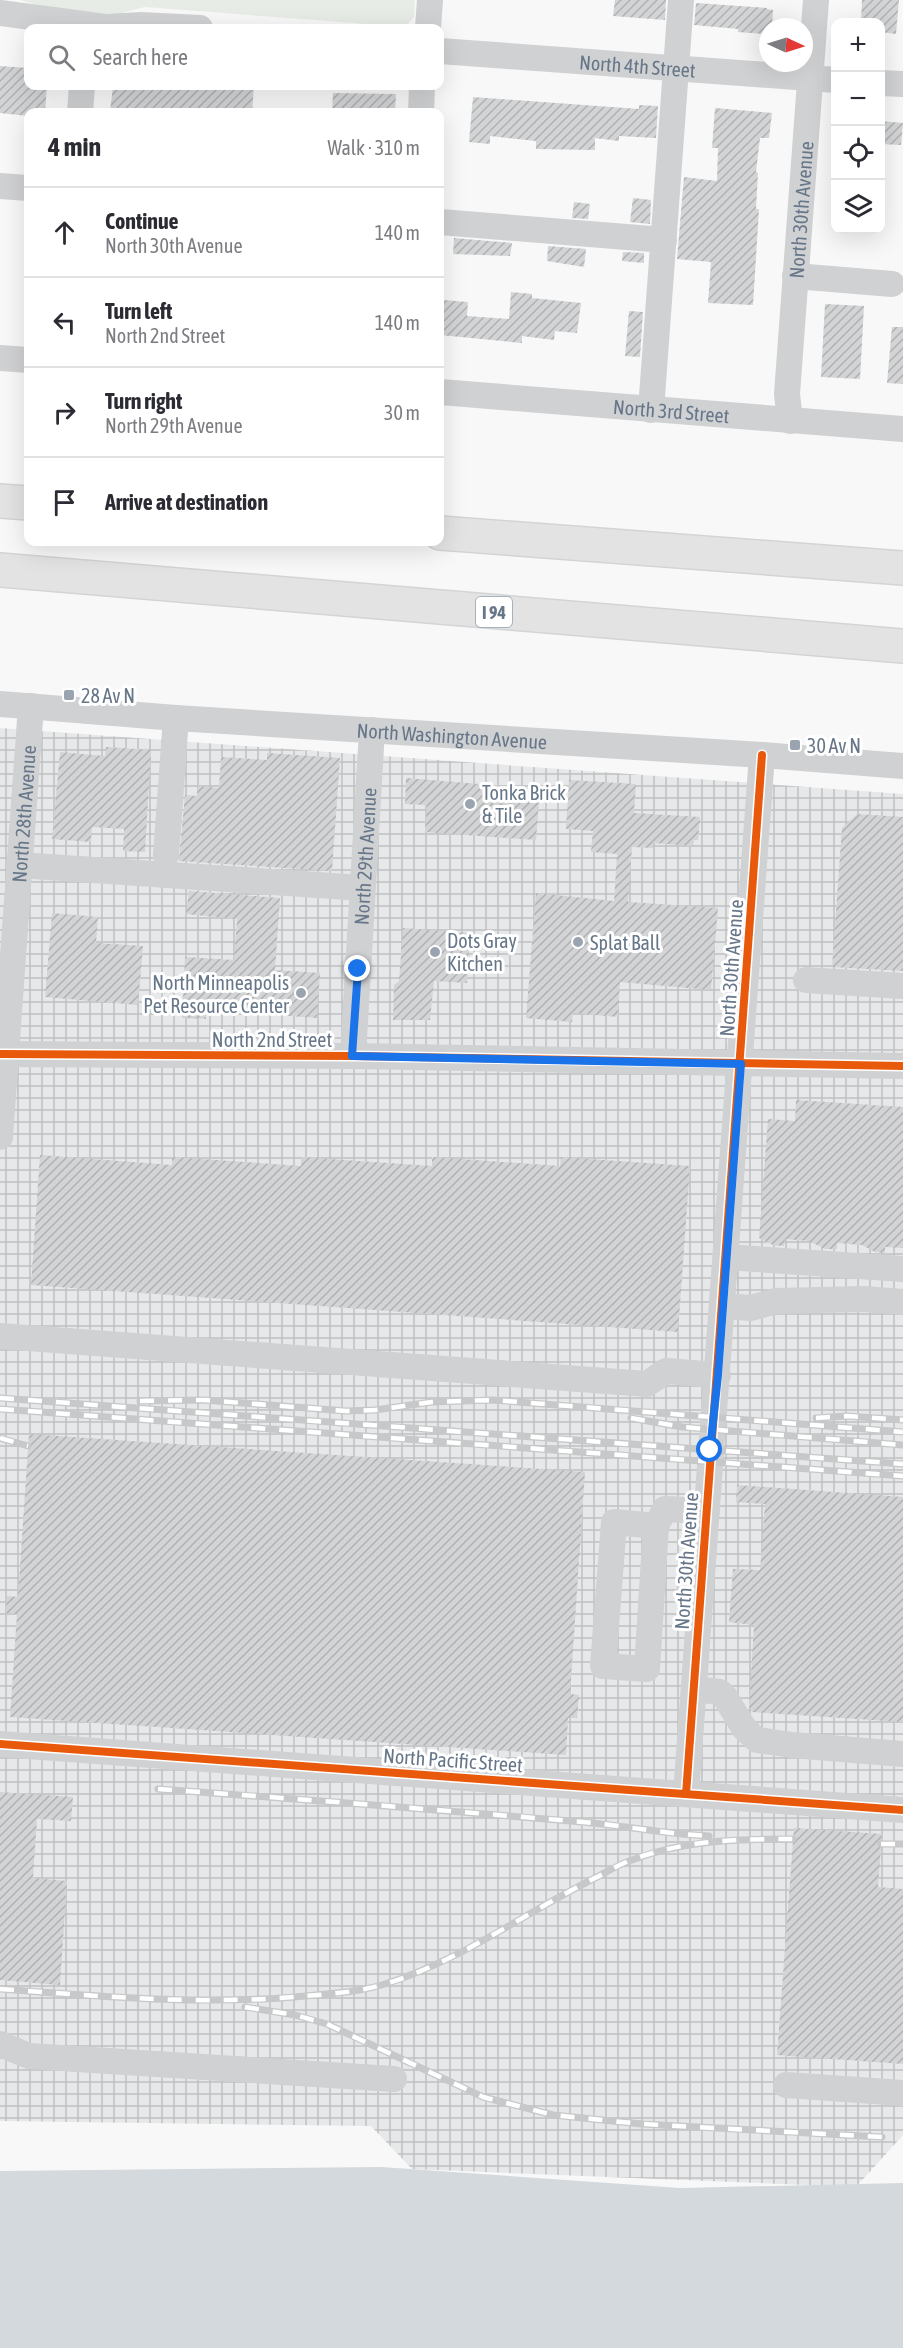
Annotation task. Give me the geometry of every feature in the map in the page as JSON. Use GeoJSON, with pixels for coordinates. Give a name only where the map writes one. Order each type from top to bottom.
{"type":"FeatureCollection","features":[{"type":"Feature","properties":{"kind":"highway"},"geometry":{"type":"LineString","coordinates":[[0,501],[24,503]]}},
{"type":"Feature","properties":{"kind":"highway"},"geometry":{"type":"LineString","coordinates":[[444,534],[903,568]]}},
{"type":"Feature","properties":{"kind":"highway","name":"I 94"},"geometry":{"type":"LineString","coordinates":[[0,572],[85,577],[597,622],[903,646]]}},
{"type":"Feature","properties":{"kind":"street"},"geometry":{"type":"LineString","coordinates":[[428,24],[430,0]]}},
{"type":"Feature","properties":{"kind":"street"},"geometry":{"type":"LineString","coordinates":[[651,410],[681,0]]}},
{"type":"Feature","properties":{"kind":"street","name":"North 30th Avenue"},"geometry":{"type":"LineString","coordinates":[[790,421],[787,394],[816,0]]}},
{"type":"Feature","properties":{"kind":"street"},"geometry":{"type":"LineString","coordinates":[[0,13],[67,24]]}},
{"type":"Feature","properties":{"kind":"street","name":"North 4th Street"},"geometry":{"type":"LineString","coordinates":[[444,51],[831,80]]}},
{"type":"Feature","properties":{"kind":"street"},"geometry":{"type":"LineString","coordinates":[[885,83],[903,84]]}},
{"type":"Feature","properties":{"kind":"street"},"geometry":{"type":"LineString","coordinates":[[80,108],[82,90]]}},
{"type":"Feature","properties":{"kind":"street"},"geometry":{"type":"LineString","coordinates":[[421,108],[422,90]]}},
{"type":"Feature","properties":{"kind":"street"},"geometry":{"type":"LineString","coordinates":[[0,186],[24,188]]}},
{"type":"Feature","properties":{"kind":"street"},"geometry":{"type":"LineString","coordinates":[[444,222],[664,240]]}},
{"type":"Feature","properties":{"kind":"street"},"geometry":{"type":"LineString","coordinates":[[795,276],[892,284]]}},
{"type":"Feature","properties":{"kind":"street"},"geometry":{"type":"LineString","coordinates":[[0,358],[24,360]]}},
{"type":"Feature","properties":{"kind":"street","name":"North 3rd Street"},"geometry":{"type":"LineString","coordinates":[[444,392],[903,429]]}},
{"type":"Feature","properties":{"kind":"street","name":"North Washington Avenue"},"geometry":{"type":"LineString","coordinates":[[0,704],[176,718],[903,766]]}},
{"type":"Feature","properties":{"kind":"street","name":"North 28th Avenue"},"geometry":{"type":"LineString","coordinates":[[0,1137],[8,911],[31,706]]}},
{"type":"Feature","properties":{"kind":"street"},"geometry":{"type":"LineString","coordinates":[[166,855],[176,718]]}},
{"type":"Feature","properties":{"kind":"street","name":"North 29th Avenue"},"geometry":{"type":"LineString","coordinates":[[352,1056],[372,730]]}},
{"type":"Feature","properties":{"kind":"street","name":"North 30th Avenue"},"geometry":{"type":"LineString","coordinates":[[686,1794],[762,755]]}},
{"type":"Feature","properties":{"kind":"street"},"geometry":{"type":"LineString","coordinates":[[13,852],[362,888]]}},
{"type":"Feature","properties":{"kind":"street"},"geometry":{"type":"LineString","coordinates":[[806,980],[903,986]]}},
{"type":"Feature","properties":{"kind":"street","name":"North 2nd Street"},"geometry":{"type":"LineString","coordinates":[[3,1054],[352,1056],[903,1066]]}},
{"type":"Feature","properties":{"kind":"street"},"geometry":{"type":"LineString","coordinates":[[726,1257],[903,1269]]}},
{"type":"Feature","properties":{"kind":"street"},"geometry":{"type":"LineString","coordinates":[[723,1306],[751,1308],[776,1301],[864,1299],[903,1302]]}},
{"type":"Feature","properties":{"kind":"street"},"geometry":{"type":"LineString","coordinates":[[0,1336],[647,1384],[666,1371],[718,1375]]}},
{"type":"Feature","properties":{"kind":"street"},"geometry":{"type":"LineString","coordinates":[[656,1526],[614,1522],[603,1666],[647,1669],[656,1526],[664,1509],[707,1511]]}},
{"type":"Feature","properties":{"kind":"street"},"geometry":{"type":"LineString","coordinates":[[694,1689],[720,1692],[744,1728],[757,1740],[903,1754]]}},
{"type":"Feature","properties":{"kind":"street","name":"North Pacific Street"},"geometry":{"type":"LineString","coordinates":[[0,1744],[903,1810]]}},
{"type":"Feature","properties":{"kind":"street"},"geometry":{"type":"LineString","coordinates":[[0,2044],[28,2056],[394,2079]]}},
{"type":"Feature","properties":{"kind":"street"},"geometry":{"type":"LineString","coordinates":[[786,2085],[903,2093]]}},
{"type":"Feature","properties":{"kind":"shaded area"},"geometry":{"type":"Polygon","coordinates":[[[20,0],[415,0],[414,17],[408,24],[366,24],[145,7],[117,14],[55,10],[20,0]]]}},
{"type":"Feature","properties":{"kind":"shaded area"},"geometry":{"type":"Polygon","coordinates":[[[0,728],[903,794],[903,2135],[856,2187],[412,2169],[371,2126],[0,2121],[0,728]]]}},
{"type":"Feature","properties":{"kind":"shaded area"},"geometry":{"type":"Polygon","coordinates":[[[381,2167],[680,2188],[903,2183],[903,2348],[0,2348],[0,2171],[381,2167]]]}},
{"type":"Feature","properties":{"kind":"building"},"geometry":{"type":"Polygon","coordinates":[[[615,0],[666,0],[665,20],[613,16],[615,0]]]}},
{"type":"Feature","properties":{"kind":"building"},"geometry":{"type":"Polygon","coordinates":[[[862,0],[899,0],[896,34],[885,33],[885,18],[861,18],[862,0]]]}},
{"type":"Feature","properties":{"kind":"building"},"geometry":{"type":"Polygon","coordinates":[[[696,3],[773,10],[773,18],[759,18],[759,34],[694,25],[696,3]]]}},
{"type":"Feature","properties":{"kind":"building"},"geometry":{"type":"Polygon","coordinates":[[[0,66],[24,68],[24,90],[47,90],[45,108],[24,108],[24,116],[0,113],[0,66]]]}},
{"type":"Feature","properties":{"kind":"building"},"geometry":{"type":"Polygon","coordinates":[[[113,90],[254,90],[252,108],[110,108],[113,90]]]}},
{"type":"Feature","properties":{"kind":"building"},"geometry":{"type":"Polygon","coordinates":[[[333,93],[396,94],[395,108],[332,108],[333,93]]]}},
{"type":"Feature","properties":{"kind":"building"},"geometry":{"type":"Polygon","coordinates":[[[473,97],[639,109],[639,105],[658,106],[656,138],[619,136],[619,141],[595,138],[595,150],[536,149],[536,141],[490,136],[490,144],[469,142],[473,97]]]}},
{"type":"Feature","properties":{"kind":"building"},"geometry":{"type":"Polygon","coordinates":[[[715,108],[772,113],[769,138],[760,138],[756,172],[758,173],[756,209],[759,209],[753,305],[708,303],[711,262],[677,259],[684,177],[717,181],[718,148],[712,148],[715,108]]]}},
{"type":"Feature","properties":{"kind":"building"},"geometry":{"type":"Polygon","coordinates":[[[885,121],[903,123],[901,145],[885,144],[885,121]]]}},
{"type":"Feature","properties":{"kind":"building"},"geometry":{"type":"Polygon","coordinates":[[[633,198],[651,200],[650,224],[630,222],[633,198]]]}},
{"type":"Feature","properties":{"kind":"building"},"geometry":{"type":"Polygon","coordinates":[[[574,202],[590,204],[588,219],[572,218],[574,202]]]}},
{"type":"Feature","properties":{"kind":"building"},"geometry":{"type":"Polygon","coordinates":[[[454,238],[512,243],[510,256],[453,254],[454,238]]]}},
{"type":"Feature","properties":{"kind":"building"},"geometry":{"type":"Polygon","coordinates":[[[548,246],[586,249],[584,267],[547,261],[548,246]]]}},
{"type":"Feature","properties":{"kind":"building"},"geometry":{"type":"Polygon","coordinates":[[[623,252],[644,253],[644,263],[622,261],[623,252]]]}},
{"type":"Feature","properties":{"kind":"building"},"geometry":{"type":"Polygon","coordinates":[[[511,292],[532,294],[532,298],[581,303],[577,333],[555,331],[554,340],[522,336],[522,343],[444,335],[444,300],[468,302],[467,316],[509,319],[511,292]]]}},
{"type":"Feature","properties":{"kind":"building"},"geometry":{"type":"Polygon","coordinates":[[[825,304],[864,306],[860,379],[821,377],[825,304]]]}},
{"type":"Feature","properties":{"kind":"building"},"geometry":{"type":"Polygon","coordinates":[[[629,311],[643,312],[640,357],[625,356],[629,311]]]}},
{"type":"Feature","properties":{"kind":"building"},"geometry":{"type":"Polygon","coordinates":[[[892,327],[903,327],[903,384],[887,383],[892,327]]]}},
{"type":"Feature","properties":{"kind":"building"},"geometry":{"type":"Polygon","coordinates":[[[106,747],[151,750],[145,852],[123,851],[124,829],[92,827],[91,842],[52,839],[60,752],[105,756],[106,747]]]}},
{"type":"Feature","properties":{"kind":"building"},"geometry":{"type":"Polygon","coordinates":[[[267,753],[340,758],[332,871],[179,861],[185,795],[197,796],[198,786],[219,788],[221,757],[267,760],[267,753]]]}},
{"type":"Feature","properties":{"kind":"building"},"geometry":{"type":"Polygon","coordinates":[[[406,778],[540,789],[536,840],[425,832],[427,805],[405,804],[406,778]]]}},
{"type":"Feature","properties":{"kind":"building"},"geometry":{"type":"Polygon","coordinates":[[[569,780],[636,784],[634,813],[700,817],[698,840],[694,840],[693,846],[653,843],[653,848],[632,847],[628,902],[718,908],[711,990],[620,982],[618,1017],[573,1013],[572,1022],[526,1018],[536,893],[614,901],[617,854],[591,852],[593,831],[566,829],[569,780]]]}},
{"type":"Feature","properties":{"kind":"building"},"geometry":{"type":"Polygon","coordinates":[[[857,814],[903,817],[903,971],[832,967],[842,828],[857,814]]]}},
{"type":"Feature","properties":{"kind":"building"},"geometry":{"type":"Polygon","coordinates":[[[189,891],[280,898],[275,970],[320,973],[317,1018],[206,1010],[206,1019],[182,1018],[185,957],[234,960],[237,919],[186,914],[189,891]]]}},
{"type":"Feature","properties":{"kind":"building"},"geometry":{"type":"Polygon","coordinates":[[[52,913],[98,917],[96,943],[143,946],[138,1005],[45,997],[52,913]]]}},
{"type":"Feature","properties":{"kind":"building","name":"Dots Gray Kitchen"},"geometry":{"type":"Polygon","coordinates":[[[403,928],[470,933],[467,983],[434,981],[430,1020],[393,1020],[394,985],[399,981],[403,928]]]}},
{"type":"Feature","properties":{"kind":"building"},"geometry":{"type":"Polygon","coordinates":[[[796,1100],[903,1107],[903,1248],[885,1247],[885,1253],[875,1252],[862,1245],[837,1243],[837,1249],[825,1249],[809,1241],[785,1239],[784,1246],[773,1245],[759,1238],[768,1119],[795,1121],[796,1100]]]}},
{"type":"Feature","properties":{"kind":"building"},"geometry":{"type":"Polygon","coordinates":[[[40,1155],[172,1165],[172,1157],[301,1166],[301,1157],[432,1166],[432,1157],[560,1166],[561,1157],[690,1166],[678,1332],[31,1285],[40,1155]]]}},
{"type":"Feature","properties":{"kind":"building"},"geometry":{"type":"Polygon","coordinates":[[[29,1434],[585,1472],[570,1694],[579,1695],[577,1718],[568,1718],[566,1755],[10,1717],[17,1614],[6,1613],[7,1596],[18,1597],[29,1434]]]}},
{"type":"Feature","properties":{"kind":"building"},"geometry":{"type":"Polygon","coordinates":[[[737,1485],[903,1497],[903,1722],[752,1712],[749,1707],[754,1625],[729,1622],[733,1569],[760,1570],[765,1504],[736,1502],[737,1485]]]}},
{"type":"Feature","properties":{"kind":"building"},"geometry":{"type":"Polygon","coordinates":[[[0,1792],[73,1797],[71,1821],[37,1819],[33,1878],[67,1881],[60,1985],[0,1980],[0,1792]]]}},
{"type":"Feature","properties":{"kind":"building"},"geometry":{"type":"Polygon","coordinates":[[[794,1828],[882,1834],[878,1887],[903,1889],[903,2064],[777,2055],[794,1828]]]}},
{"type":"Feature","properties":{"kind":"railway"},"geometry":{"type":"LineString","coordinates":[[0,1398],[903,1464]]}},
{"type":"Feature","properties":{"kind":"railway"},"geometry":{"type":"LineString","coordinates":[[140,1401],[204,1400],[346,1411],[375,1410],[432,1402],[493,1400],[903,1432]]}},
{"type":"Feature","properties":{"kind":"railway"},"geometry":{"type":"LineString","coordinates":[[0,1409],[903,1476]]}},
{"type":"Feature","properties":{"kind":"railway"},"geometry":{"type":"LineString","coordinates":[[816,1418],[847,1416],[903,1420]]}},
{"type":"Feature","properties":{"kind":"railway"},"geometry":{"type":"LineString","coordinates":[[631,1418],[682,1427],[903,1445]]}},
{"type":"Feature","properties":{"kind":"railway"},"geometry":{"type":"LineString","coordinates":[[0,1438],[28,1446]]}},
{"type":"Feature","properties":{"kind":"railway"},"geometry":{"type":"LineString","coordinates":[[158,1789],[583,1822],[709,1836]]}},
{"type":"Feature","properties":{"kind":"railway"},"geometry":{"type":"LineString","coordinates":[[0,1989],[184,2000],[295,1997],[363,1989],[385,1984],[440,1963],[613,1868],[651,1853],[711,1842],[793,1839]]}},
{"type":"Feature","properties":{"kind":"railway"},"geometry":{"type":"LineString","coordinates":[[881,1844],[903,1844]]}},
{"type":"Feature","properties":{"kind":"railway"},"geometry":{"type":"LineString","coordinates":[[245,2007],[295,2015],[327,2024],[483,2097],[553,2115],[642,2124],[882,2137]]}},
{"type":"Feature","properties":{"kind":"cycle path"},"geometry":{"type":"LineString","coordinates":[[686,1794],[762,755]]}},
{"type":"Feature","properties":{"kind":"cycle path"},"geometry":{"type":"LineString","coordinates":[[0,1054],[353,1056],[903,1066]]}},
{"type":"Feature","properties":{"kind":"cycle path"},"geometry":{"type":"LineString","coordinates":[[0,1744],[903,1810]]}},
{"type":"Feature","properties":{"kind":"place","name":"28 Av N"},"geometry":{"type":"Point","coordinates":[69,695]}},
{"type":"Feature","properties":{"kind":"place","name":"30 Av N"},"geometry":{"type":"Point","coordinates":[795,745]}},
{"type":"Feature","properties":{"kind":"place","name":"Tonka Brick & Tile"},"geometry":{"type":"Point","coordinates":[470,804]}},
{"type":"Feature","properties":{"kind":"place","name":"Splat Ball"},"geometry":{"type":"Point","coordinates":[578,942]}},
{"type":"Feature","properties":{"kind":"place","name":"Dots Gray Kitchen"},"geometry":{"type":"Point","coordinates":[435,952]}},
{"type":"Feature","properties":{"kind":"place","name":"North Minneapolis Pet Resource Center"},"geometry":{"type":"Point","coordinates":[301,993]}},
{"type":"Feature","properties":{"kind":"route"},"geometry":{"type":"LineString","coordinates":[[358,969],[352,1056],[741,1064],[718,1375],[710,1450]]}}]}
